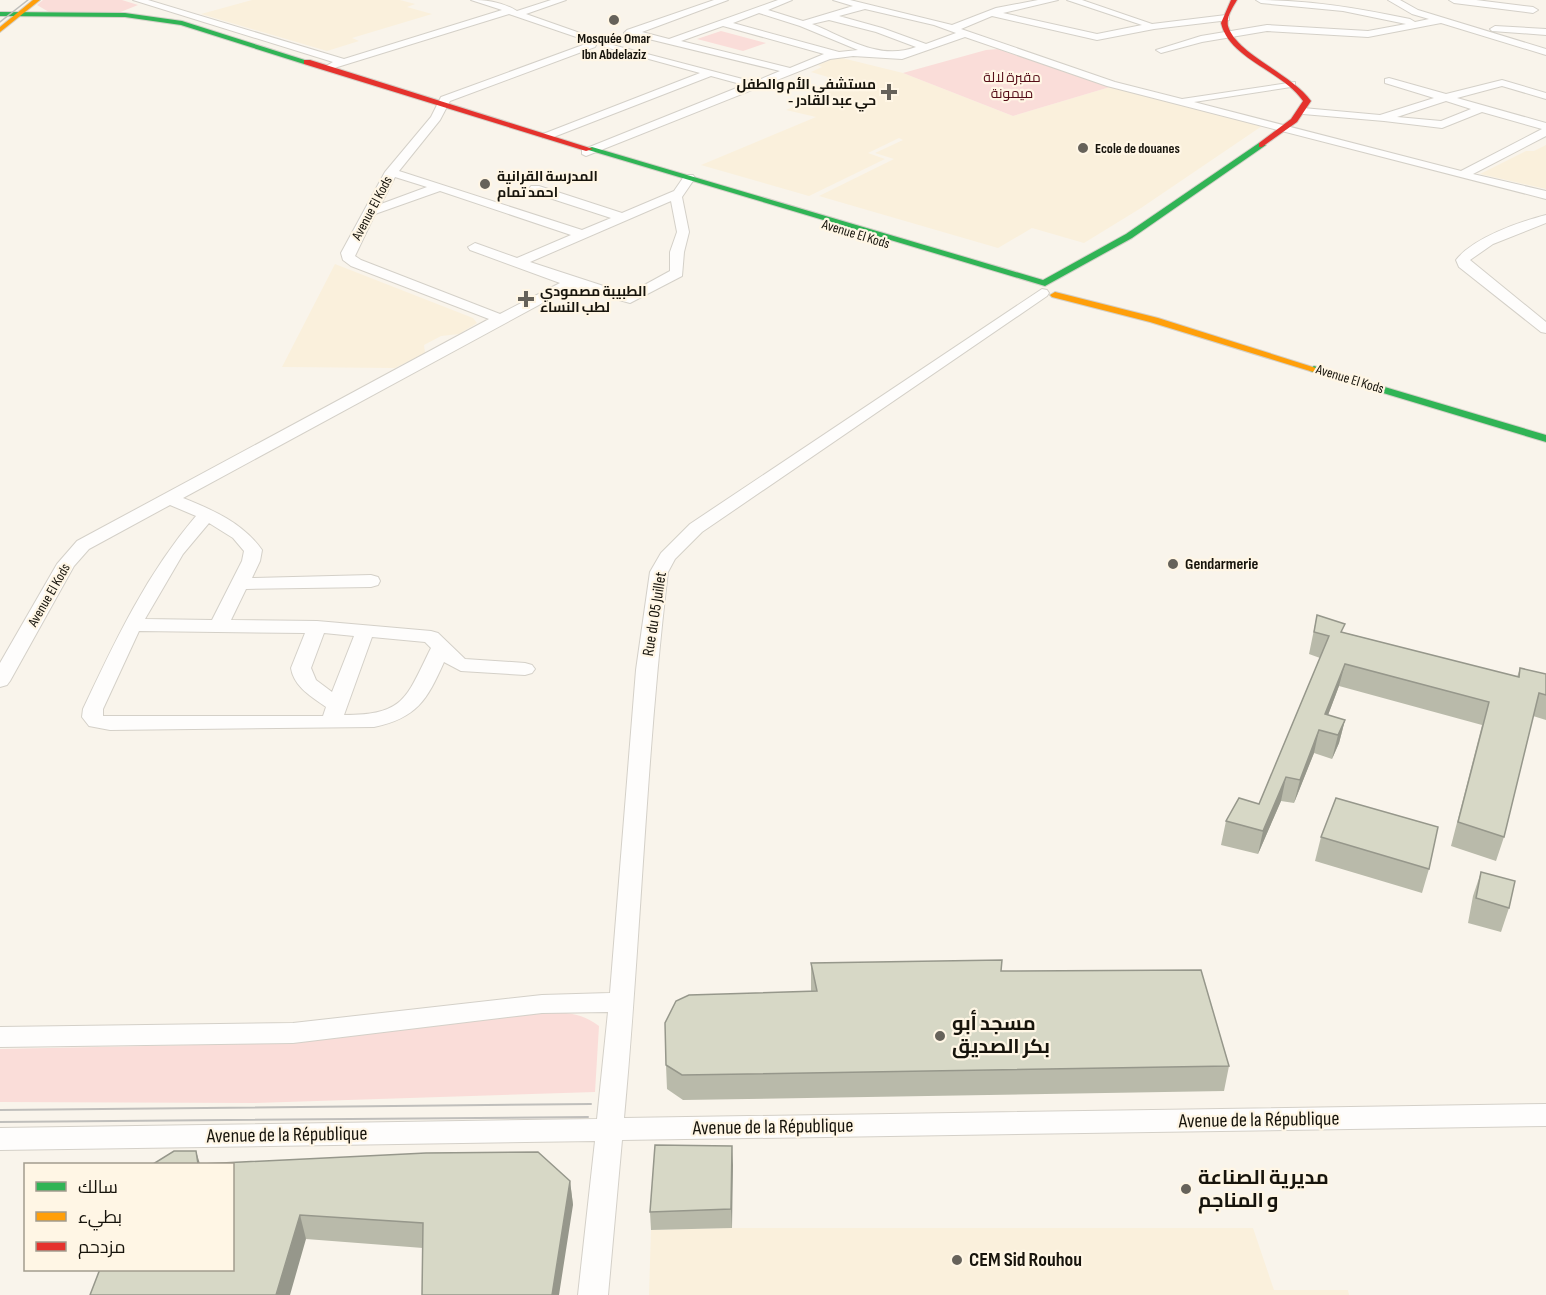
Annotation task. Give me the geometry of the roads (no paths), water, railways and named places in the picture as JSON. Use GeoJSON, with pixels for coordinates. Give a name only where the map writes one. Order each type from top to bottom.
{"type":"FeatureCollection","features":[{"type":"Feature","properties":{"kind":"main road"},"geometry":{"type":"LineString","coordinates":[[0,8],[11,0]]}},
{"type":"Feature","properties":{"kind":"main road"},"geometry":{"type":"LineString","coordinates":[[0,30],[37,0]]}},
{"type":"Feature","properties":{"kind":"main road"},"geometry":{"type":"LineString","coordinates":[[1050,288],[1202,188],[1284,129],[1303,111],[1307,101],[1305,96],[1246,50],[1229,33],[1225,23],[1234,0]]}},
{"type":"Feature","properties":{"kind":"main road"},"geometry":{"type":"LineString","coordinates":[[0,16],[119,15],[172,21],[444,104]]}},
{"type":"Feature","properties":{"kind":"main road"},"geometry":{"type":"LineString","coordinates":[[18,16],[116,18],[173,24],[444,104]]}},
{"type":"Feature","properties":{"kind":"main road"},"geometry":{"type":"LineString","coordinates":[[172,21],[190,16]]}},
{"type":"Feature","properties":{"kind":"main road"},"geometry":{"type":"LineString","coordinates":[[207,30],[223,26]]}},
{"type":"Feature","properties":{"kind":"main road"},"geometry":{"type":"LineString","coordinates":[[268,49],[284,44]]}},
{"type":"Feature","properties":{"kind":"main road","name":"Avenue El Kods"},"geometry":{"type":"LineString","coordinates":[[444,104],[547,136],[684,185],[1050,288],[1546,439]]}},
{"type":"Feature","properties":{"kind":"main road","name":"Avenue El Kods"},"geometry":{"type":"LineString","coordinates":[[444,104],[590,151]]}},
{"type":"Feature","properties":{"kind":"main road"},"geometry":{"type":"LineString","coordinates":[[1050,288],[1091,260]]}},
{"type":"Feature","properties":{"kind":"street"},"geometry":{"type":"LineString","coordinates":[[138,0],[344,62]]}},
{"type":"Feature","properties":{"kind":"street"},"geometry":{"type":"LineString","coordinates":[[476,0],[493,4],[592,42],[610,42],[754,85]]}},
{"type":"Feature","properties":{"kind":"street"},"geometry":{"type":"LineString","coordinates":[[493,4],[503,0]]}},
{"type":"Feature","properties":{"kind":"street"},"geometry":{"type":"LineString","coordinates":[[328,67],[561,0]]}},
{"type":"Feature","properties":{"kind":"street"},"geometry":{"type":"LineString","coordinates":[[610,42],[630,32],[723,0]]}},
{"type":"Feature","properties":{"kind":"street"},"geometry":{"type":"LineString","coordinates":[[669,42],[787,0]]}},
{"type":"Feature","properties":{"kind":"street"},"geometry":{"type":"LineString","coordinates":[[838,0],[954,28],[1076,74],[1546,195]]}},
{"type":"Feature","properties":{"kind":"street"},"geometry":{"type":"LineString","coordinates":[[954,28],[992,13],[1053,0]]}},
{"type":"Feature","properties":{"kind":"street"},"geometry":{"type":"LineString","coordinates":[[1072,0],[1154,26]]}},
{"type":"Feature","properties":{"kind":"street"},"geometry":{"type":"LineString","coordinates":[[1261,0],[1312,6],[1344,16],[1416,24]]}},
{"type":"Feature","properties":{"kind":"street"},"geometry":{"type":"LineString","coordinates":[[1392,0],[1415,12],[1546,52]]}},
{"type":"Feature","properties":{"kind":"street"},"geometry":{"type":"LineString","coordinates":[[1454,0],[1546,13]]}},
{"type":"Feature","properties":{"kind":"street"},"geometry":{"type":"LineString","coordinates":[[1525,0],[1546,27]]}},
{"type":"Feature","properties":{"kind":"street"},"geometry":{"type":"LineString","coordinates":[[1344,16],[1365,3]]}},
{"type":"Feature","properties":{"kind":"street"},"geometry":{"type":"LineString","coordinates":[[803,24],[865,6]]}},
{"type":"Feature","properties":{"kind":"street"},"geometry":{"type":"LineString","coordinates":[[759,10],[803,24],[877,54]]}},
{"type":"Feature","properties":{"kind":"street"},"geometry":{"type":"LineString","coordinates":[[992,13],[1096,37],[1154,26],[1226,18]]}},
{"type":"Feature","properties":{"kind":"street"},"geometry":{"type":"LineString","coordinates":[[1344,16],[1363,34]]}},
{"type":"Feature","properties":{"kind":"street"},"geometry":{"type":"LineString","coordinates":[[830,17],[879,30],[924,47]]}},
{"type":"Feature","properties":{"kind":"street"},"geometry":{"type":"LineString","coordinates":[[1161,50],[1229,33],[1272,28],[1363,34],[1442,20]]}},
{"type":"Feature","properties":{"kind":"street"},"geometry":{"type":"LineString","coordinates":[[723,23],[836,54],[902,56],[966,33]]}},
{"type":"Feature","properties":{"kind":"street"},"geometry":{"type":"LineString","coordinates":[[1464,27],[1546,32]]}},
{"type":"Feature","properties":{"kind":"street"},"geometry":{"type":"LineString","coordinates":[[630,32],[791,71]]}},
{"type":"Feature","properties":{"kind":"street"},"geometry":{"type":"LineString","coordinates":[[739,58],[786,40]]}},
{"type":"Feature","properties":{"kind":"street"},"geometry":{"type":"LineString","coordinates":[[444,104],[451,96],[592,42]]}},
{"type":"Feature","properties":{"kind":"street"},"geometry":{"type":"LineString","coordinates":[[590,151],[836,54]]}},
{"type":"Feature","properties":{"kind":"street"},"geometry":{"type":"LineString","coordinates":[[547,136],[710,73]]}},
{"type":"Feature","properties":{"kind":"street"},"geometry":{"type":"LineString","coordinates":[[1389,81],[1482,108],[1546,130]]}},
{"type":"Feature","properties":{"kind":"street"},"geometry":{"type":"LineString","coordinates":[[1381,118],[1445,97],[1502,83],[1546,96]]}},
{"type":"Feature","properties":{"kind":"street"},"geometry":{"type":"LineString","coordinates":[[1179,101],[1291,84]]}},
{"type":"Feature","properties":{"kind":"street","name":"Avenue El Kods"},"geometry":{"type":"LineString","coordinates":[[444,104],[441,114],[416,139],[391,172],[348,253],[350,260],[501,320]]}},
{"type":"Feature","properties":{"kind":"street"},"geometry":{"type":"LineString","coordinates":[[1303,111],[1442,125],[1482,108]]}},
{"type":"Feature","properties":{"kind":"street"},"geometry":{"type":"LineString","coordinates":[[1462,175],[1546,130]]}},
{"type":"Feature","properties":{"kind":"street"},"geometry":{"type":"LineString","coordinates":[[391,172],[583,235]]}},
{"type":"Feature","properties":{"kind":"street"},"geometry":{"type":"LineString","coordinates":[[517,264],[625,218],[684,185]]}},
{"type":"Feature","properties":{"kind":"street"},"geometry":{"type":"LineString","coordinates":[[475,247],[517,264],[630,299],[674,276],[678,268],[677,252],[683,232],[677,207],[684,185]]}},
{"type":"Feature","properties":{"kind":"street"},"geometry":{"type":"LineString","coordinates":[[370,212],[439,187]]}},
{"type":"Feature","properties":{"kind":"street"},"geometry":{"type":"LineString","coordinates":[[535,189],[625,218]]}},
{"type":"Feature","properties":{"kind":"street"},"geometry":{"type":"LineString","coordinates":[[1546,219],[1478,247],[1466,255],[1463,260],[1464,264],[1484,281],[1546,330]]}},
{"type":"Feature","properties":{"kind":"street"},"geometry":{"type":"LineString","coordinates":[[501,320],[571,282]]}},
{"type":"Feature","properties":{"kind":"street","name":"Rue du 05 Juillet"},"geometry":{"type":"LineString","coordinates":[[593,1295],[622,1002],[646,670],[658,572],[696,528],[1050,288]]}},
{"type":"Feature","properties":{"kind":"street","name":"Avenue El Kods"},"geometry":{"type":"LineString","coordinates":[[0,681],[66,564],[83,545],[501,320]]}},
{"type":"Feature","properties":{"kind":"street"},"geometry":{"type":"LineString","coordinates":[[170,499],[207,514],[239,534],[253,550],[251,561],[219,625]]}},
{"type":"Feature","properties":{"kind":"street"},"geometry":{"type":"LineString","coordinates":[[207,514],[175,552],[132,624],[93,709],[92,717],[96,721],[110,724],[334,713],[366,721],[384,718],[398,713],[412,702],[441,647]]}},
{"type":"Feature","properties":{"kind":"street"},"geometry":{"type":"LineString","coordinates":[[240,584],[371,581]]}},
{"type":"Feature","properties":{"kind":"street"},"geometry":{"type":"LineString","coordinates":[[132,624],[317,627],[431,638],[453,661],[461,665],[525,669]]}},
{"type":"Feature","properties":{"kind":"street"},"geometry":{"type":"LineString","coordinates":[[317,627],[301,668],[301,674],[334,713]]}},
{"type":"Feature","properties":{"kind":"street"},"geometry":{"type":"LineString","coordinates":[[334,713],[365,631]]}},
{"type":"Feature","properties":{"kind":"street"},"geometry":{"type":"LineString","coordinates":[[0,1037],[293,1033],[542,1004],[622,1002]]}},
{"type":"Feature","properties":{"kind":"street","name":"Avenue de la République"},"geometry":{"type":"LineString","coordinates":[[0,1139],[1546,1115]]}},
{"type":"Feature","properties":{"kind":"tram line"},"geometry":{"type":"LineString","coordinates":[[0,22],[28,0]]}},
{"type":"Feature","properties":{"kind":"tram line"},"geometry":{"type":"LineString","coordinates":[[0,1110],[591,1104]]}},
{"type":"Feature","properties":{"kind":"tram line"},"geometry":{"type":"LineString","coordinates":[[0,1122],[588,1117]]}},
{"type":"Feature","properties":{"kind":"place","name":"Mosquée Omar Ibn Abdelaziz"},"geometry":{"type":"Point","coordinates":[614,20]}},
{"type":"Feature","properties":{"kind":"place","name":"مستشفي الأم والطفل - حي عبد القادر"},"geometry":{"type":"Point","coordinates":[889,92]}},
{"type":"Feature","properties":{"kind":"place","name":"Ecole de douanes"},"geometry":{"type":"Point","coordinates":[1083,148]}},
{"type":"Feature","properties":{"kind":"place","name":"المدرسة القرانية احمد تمام"},"geometry":{"type":"Point","coordinates":[485,184]}},
{"type":"Feature","properties":{"kind":"place","name":"الطبيبة مصمودي لطب النساء"},"geometry":{"type":"Point","coordinates":[526,299]}},
{"type":"Feature","properties":{"kind":"place","name":"Gendarmerie"},"geometry":{"type":"Point","coordinates":[1173,564]}},
{"type":"Feature","properties":{"kind":"place","name":"مسجد أبو بكر الصديق"},"geometry":{"type":"Point","coordinates":[940,1036]}},
{"type":"Feature","properties":{"kind":"place","name":"مديرية الصناعة و المناجم"},"geometry":{"type":"Point","coordinates":[1186,1189]}},
{"type":"Feature","properties":{"kind":"place","name":"CEM Sid Rouhou"},"geometry":{"type":"Point","coordinates":[957,1260]}},
{"type":"Feature","properties":{"kind":"park label","name":"مقبرة لالة ميمونة"},"geometry":{"type":"Point","coordinates":[1012,86]}}]}
